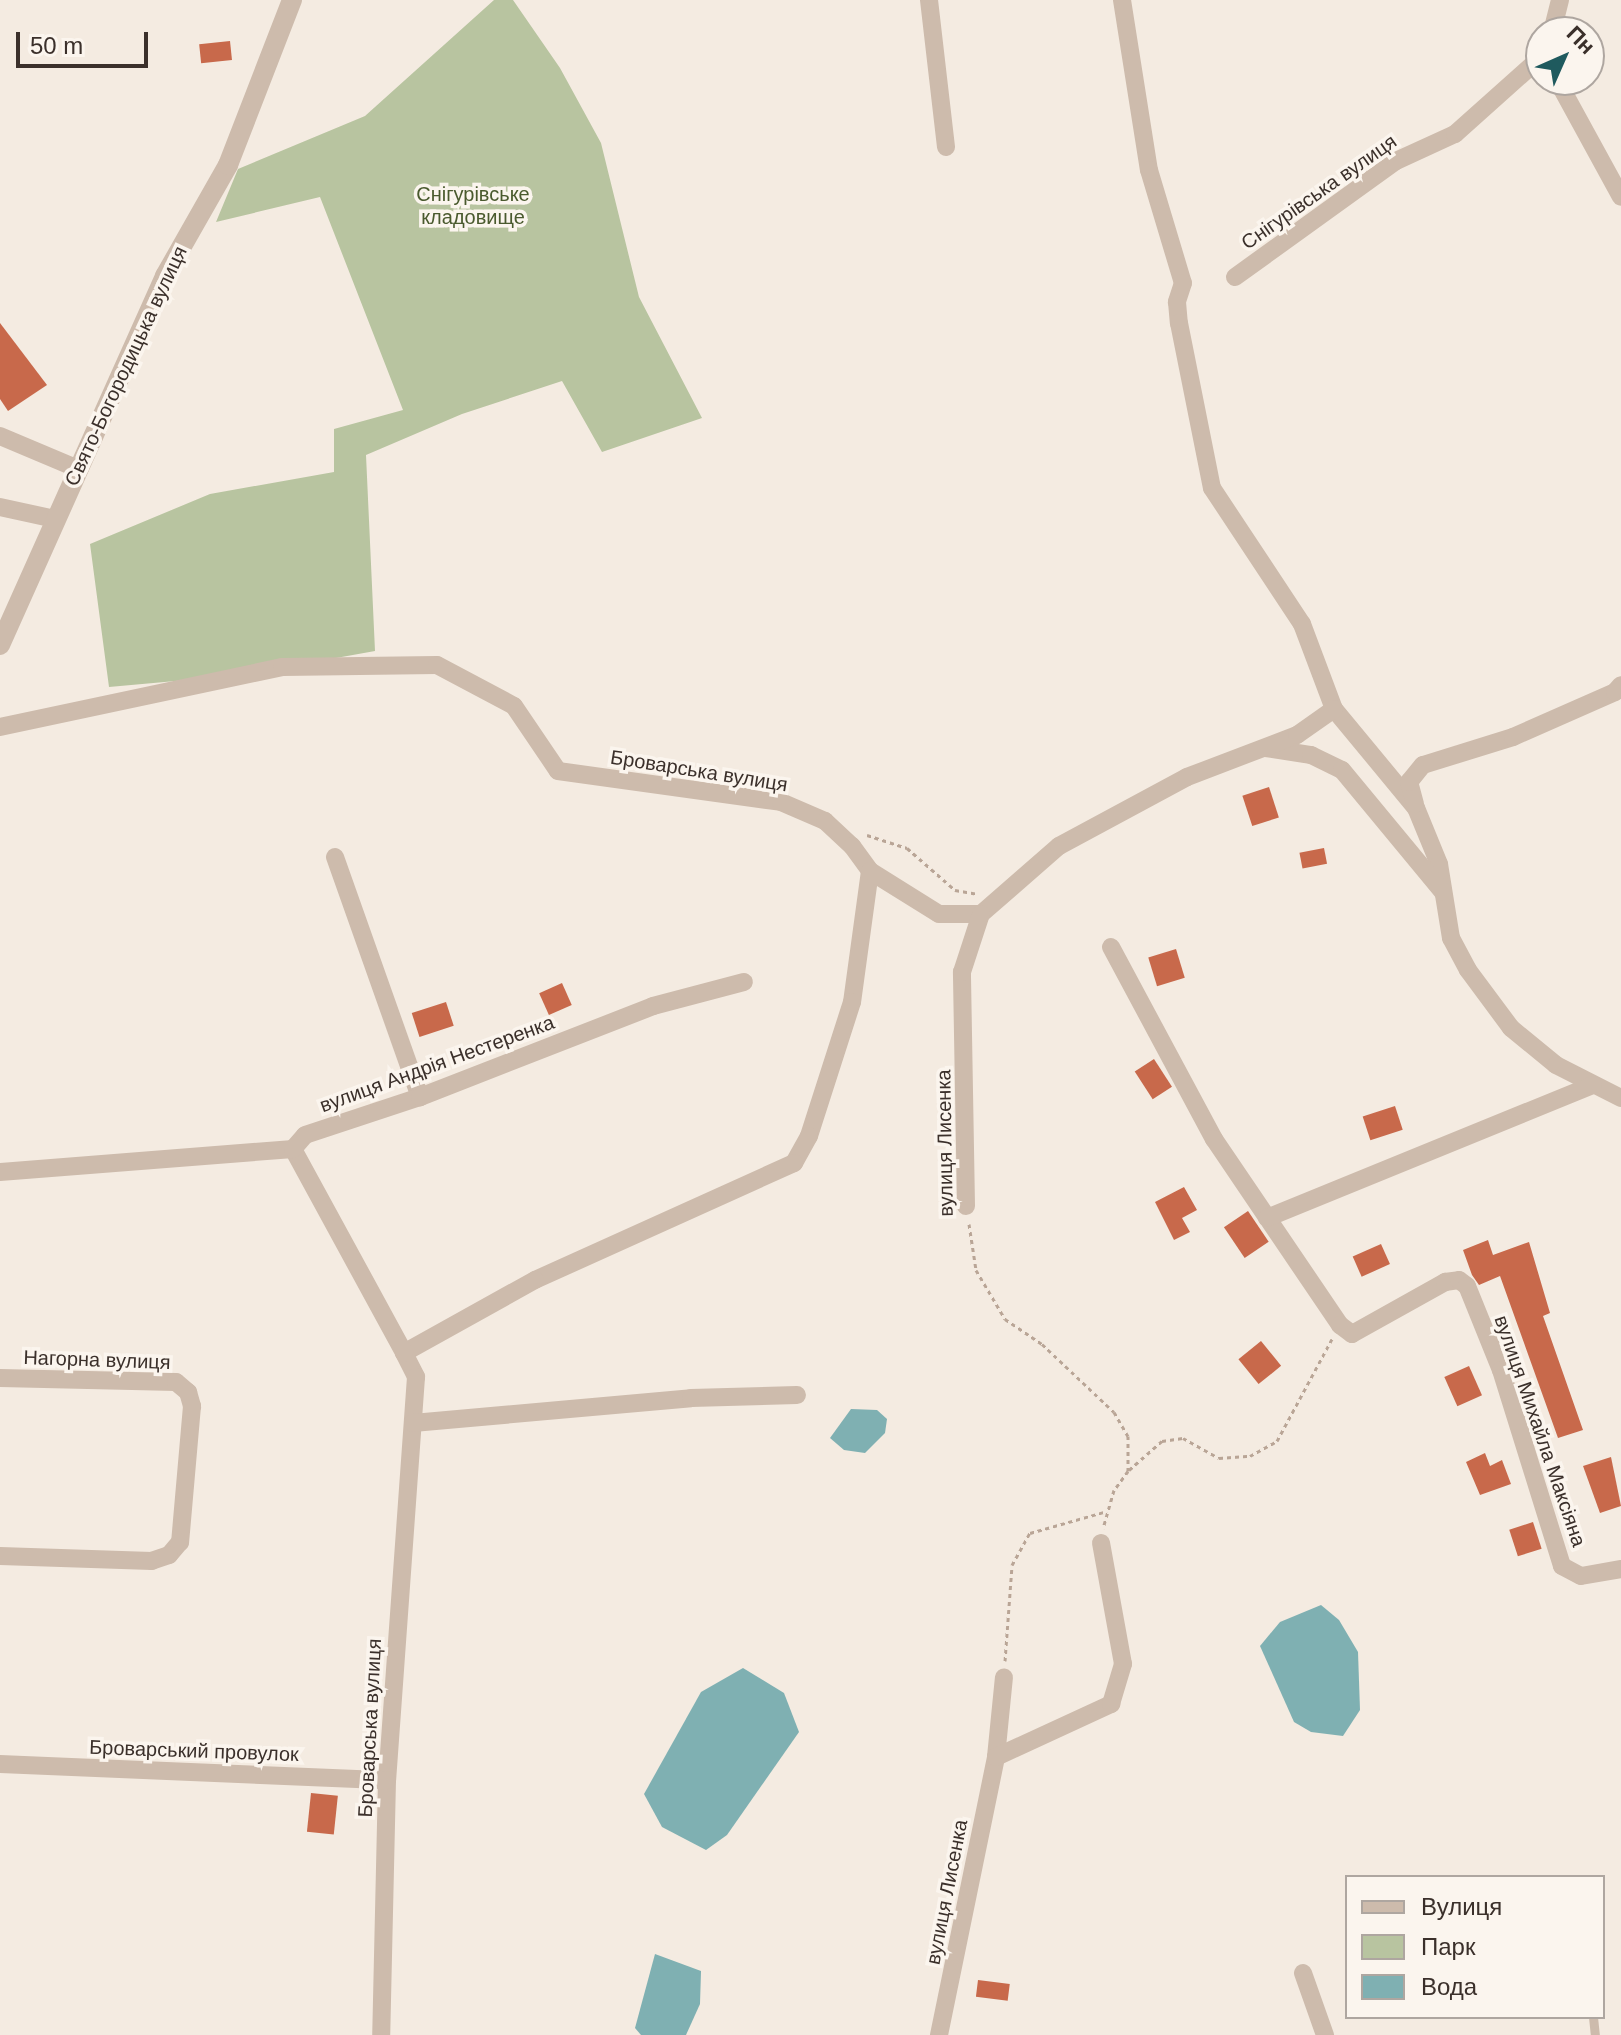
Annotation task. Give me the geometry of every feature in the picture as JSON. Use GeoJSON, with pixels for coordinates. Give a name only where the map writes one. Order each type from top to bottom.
{"type":"FeatureCollection","features":[{"type":"Feature","properties":{"kind":"street","name":"Свято-Богородицька вулиця"},"geometry":{"type":"LineString","coordinates":[[0,645],[165,276],[228,165],[292,0]]}},
{"type":"Feature","properties":{"kind":"street"},"geometry":{"type":"LineString","coordinates":[[929,0],[946,147]]}},
{"type":"Feature","properties":{"kind":"street"},"geometry":{"type":"LineString","coordinates":[[1122,0],[1149,170],[1183,283],[1177,302],[1179,323],[1212,488],[1302,624],[1334,709],[1416,808]]}},
{"type":"Feature","properties":{"kind":"street","name":"Снігурівська вулиця"},"geometry":{"type":"LineString","coordinates":[[1235,277],[1396,161],[1455,134],[1525,71]]}},
{"type":"Feature","properties":{"kind":"street"},"geometry":{"type":"LineString","coordinates":[[1566,96],[1621,197]]}},
{"type":"Feature","properties":{"kind":"street"},"geometry":{"type":"LineString","coordinates":[[0,436],[78,469]]}},
{"type":"Feature","properties":{"kind":"street"},"geometry":{"type":"LineString","coordinates":[[0,507],[55,519]]}},
{"type":"Feature","properties":{"kind":"street","name":"Броварська вулиця"},"geometry":{"type":"LineString","coordinates":[[0,727],[282,667],[437,665],[514,706],[558,771],[781,802],[825,821],[852,846],[870,871],[939,914],[981,914]]}},
{"type":"Feature","properties":{"kind":"street"},"geometry":{"type":"LineString","coordinates":[[1621,685],[1615,692],[1513,737],[1423,765],[1409,782],[1439,864],[1451,938],[1486,997],[1511,1028],[1556,1065],[1621,1098]]}},
{"type":"Feature","properties":{"kind":"street"},"geometry":{"type":"LineString","coordinates":[[981,914],[1059,846],[1187,777],[1297,735],[1334,709]]}},
{"type":"Feature","properties":{"kind":"street"},"geometry":{"type":"LineString","coordinates":[[1263,748],[1311,755],[1342,770],[1444,892]]}},
{"type":"Feature","properties":{"kind":"street"},"geometry":{"type":"LineString","coordinates":[[335,857],[420,1097]]}},
{"type":"Feature","properties":{"kind":"street"},"geometry":{"type":"LineString","coordinates":[[404,1353],[535,1280],[794,1163],[809,1136],[852,1002],[870,871]]}},
{"type":"Feature","properties":{"kind":"street","name":"вулиця Лисенка"},"geometry":{"type":"LineString","coordinates":[[966,1206],[962,972],[981,914]]}},
{"type":"Feature","properties":{"kind":"street"},"geometry":{"type":"LineString","coordinates":[[1111,947],[1214,1139],[1340,1325]]}},
{"type":"Feature","properties":{"kind":"street","name":"вулиця Андрія Нестеренка"},"geometry":{"type":"LineString","coordinates":[[0,1172],[293,1149],[305,1135],[420,1097],[653,1006],[744,982]]}},
{"type":"Feature","properties":{"kind":"street"},"geometry":{"type":"LineString","coordinates":[[1267,1218],[1593,1085]]}},
{"type":"Feature","properties":{"kind":"street","name":"Броварська вулиця"},"geometry":{"type":"LineString","coordinates":[[293,1149],[416,1377],[387,1780],[381,2035]]}},
{"type":"Feature","properties":{"kind":"street","name":"вулиця Михайла Максіяна"},"geometry":{"type":"LineString","coordinates":[[1340,1325],[1352,1334],[1445,1282],[1459,1280],[1467,1286],[1501,1370],[1562,1566],[1581,1576],[1621,1569]]}},
{"type":"Feature","properties":{"kind":"street","name":"Нагорна вулиця"},"geometry":{"type":"LineString","coordinates":[[0,1378],[176,1382],[188,1392],[192,1406],[180,1542],[169,1555],[152,1561],[0,1556]]}},
{"type":"Feature","properties":{"kind":"street"},"geometry":{"type":"LineString","coordinates":[[413,1423],[691,1398],[797,1395]]}},
{"type":"Feature","properties":{"kind":"street"},"geometry":{"type":"LineString","coordinates":[[996,1757],[1111,1704],[1123,1664],[1101,1543]]}},
{"type":"Feature","properties":{"kind":"street","name":"вулиця Лисенка"},"geometry":{"type":"LineString","coordinates":[[939,2035],[996,1757],[1004,1677]]}},
{"type":"Feature","properties":{"kind":"street","name":"Броварський провулок"},"geometry":{"type":"LineString","coordinates":[[0,1764],[387,1780]]}},
{"type":"Feature","properties":{"kind":"street"},"geometry":{"type":"LineString","coordinates":[[1303,1973],[1325,2035]]}},
{"type":"Feature","properties":{"kind":"path"},"geometry":{"type":"LineString","coordinates":[[825,821],[907,848],[955,890],[999,897]]}},
{"type":"Feature","properties":{"kind":"path","name":"вулиця Лисенка"},"geometry":{"type":"LineString","coordinates":[[966,1206],[976,1270],[1005,1319],[1042,1344],[1114,1412],[1128,1436],[1128,1471]]}},
{"type":"Feature","properties":{"kind":"path"},"geometry":{"type":"LineString","coordinates":[[1101,1543],[1107,1511],[1128,1471],[1162,1441],[1183,1438],[1219,1458],[1250,1456],[1277,1441],[1340,1325]]}},
{"type":"Feature","properties":{"kind":"path"},"geometry":{"type":"LineString","coordinates":[[1004,1677],[1012,1565],[1030,1533],[1107,1511]]}},
{"type":"Feature","properties":{"kind":"green space","name":"Снігурівське кладовище"},"geometry":{"type":"Polygon","coordinates":[[[494,0],[513,0],[560,68],[601,143],[639,297],[702,418],[602,452],[562,381],[462,414],[366,455],[375,651],[242,675],[109,687],[90,544],[210,494],[334,472],[334,429],[403,410],[320,197],[216,222],[238,169],[365,116],[494,0]]]}},
{"type":"Feature","properties":{"kind":"water"},"geometry":{"type":"Polygon","coordinates":[[[851,1409],[877,1410],[887,1419],[885,1433],[865,1453],[844,1450],[830,1438],[851,1409]]]}},
{"type":"Feature","properties":{"kind":"water"},"geometry":{"type":"Polygon","coordinates":[[[1321,1605],[1339,1620],[1358,1652],[1360,1710],[1343,1736],[1311,1732],[1294,1722],[1260,1646],[1280,1622],[1321,1605]]]}},
{"type":"Feature","properties":{"kind":"water"},"geometry":{"type":"Polygon","coordinates":[[[743,1668],[784,1693],[799,1732],[727,1835],[706,1850],[662,1827],[644,1794],[701,1692],[743,1668]]]}},
{"type":"Feature","properties":{"kind":"water"},"geometry":{"type":"Polygon","coordinates":[[[655,1954],[701,1971],[700,2004],[686,2035],[641,2035],[635,2028],[655,1954]]]}},
{"type":"Feature","properties":{"kind":"building"},"geometry":{"type":"Polygon","coordinates":[[[230,41],[232,60],[201,63],[199,44],[230,41]]]}},
{"type":"Feature","properties":{"kind":"building"},"geometry":{"type":"Polygon","coordinates":[[[0,323],[47,385],[8,411],[0,399],[0,323]]]}},
{"type":"Feature","properties":{"kind":"building"},"geometry":{"type":"Polygon","coordinates":[[[1269,787],[1279,817],[1252,826],[1242,796],[1269,787]]]}},
{"type":"Feature","properties":{"kind":"building"},"geometry":{"type":"Polygon","coordinates":[[[1324,848],[1327,864],[1303,868],[1299,853],[1324,848]]]}},
{"type":"Feature","properties":{"kind":"building"},"geometry":{"type":"Polygon","coordinates":[[[1176,949],[1185,978],[1157,986],[1148,957],[1176,949]]]}},
{"type":"Feature","properties":{"kind":"building"},"geometry":{"type":"Polygon","coordinates":[[[562,983],[572,1005],[549,1015],[539,993],[562,983]]]}},
{"type":"Feature","properties":{"kind":"building"},"geometry":{"type":"Polygon","coordinates":[[[446,1002],[454,1026],[419,1037],[412,1013],[446,1002]]]}},
{"type":"Feature","properties":{"kind":"building"},"geometry":{"type":"Polygon","coordinates":[[[1154,1059],[1172,1087],[1153,1099],[1135,1072],[1154,1059]]]}},
{"type":"Feature","properties":{"kind":"building"},"geometry":{"type":"Polygon","coordinates":[[[1395,1106],[1403,1130],[1370,1140],[1363,1117],[1395,1106]]]}},
{"type":"Feature","properties":{"kind":"building"},"geometry":{"type":"Polygon","coordinates":[[[1184,1187],[1197,1210],[1182,1218],[1190,1232],[1174,1240],[1155,1202],[1184,1187]]]}},
{"type":"Feature","properties":{"kind":"building"},"geometry":{"type":"Polygon","coordinates":[[[1248,1211],[1269,1242],[1245,1258],[1224,1227],[1248,1211]]]}},
{"type":"Feature","properties":{"kind":"building"},"geometry":{"type":"Polygon","coordinates":[[[1488,1240],[1493,1255],[1529,1242],[1550,1313],[1543,1316],[1583,1430],[1558,1438],[1500,1276],[1479,1285],[1472,1275],[1463,1250],[1488,1240]]]}},
{"type":"Feature","properties":{"kind":"building"},"geometry":{"type":"Polygon","coordinates":[[[1381,1244],[1390,1264],[1362,1277],[1353,1257],[1381,1244]]]}},
{"type":"Feature","properties":{"kind":"building"},"geometry":{"type":"Polygon","coordinates":[[[1261,1341],[1281,1366],[1259,1384],[1238,1359],[1261,1341]]]}},
{"type":"Feature","properties":{"kind":"building"},"geometry":{"type":"Polygon","coordinates":[[[1469,1366],[1482,1395],[1457,1406],[1444,1377],[1469,1366]]]}},
{"type":"Feature","properties":{"kind":"building"},"geometry":{"type":"Polygon","coordinates":[[[1485,1453],[1490,1466],[1502,1460],[1511,1484],[1480,1495],[1466,1462],[1485,1453]]]}},
{"type":"Feature","properties":{"kind":"building"},"geometry":{"type":"Polygon","coordinates":[[[1611,1457],[1621,1506],[1600,1513],[1583,1466],[1611,1457]]]}},
{"type":"Feature","properties":{"kind":"building"},"geometry":{"type":"Polygon","coordinates":[[[1533,1522],[1542,1549],[1518,1556],[1509,1530],[1533,1522]]]}},
{"type":"Feature","properties":{"kind":"building"},"geometry":{"type":"Polygon","coordinates":[[[311,1793],[338,1796],[334,1835],[307,1832],[311,1793]]]}},
{"type":"Feature","properties":{"kind":"building"},"geometry":{"type":"Polygon","coordinates":[[[978,1980],[1010,1984],[1008,2001],[976,1997],[978,1980]]]}}]}
